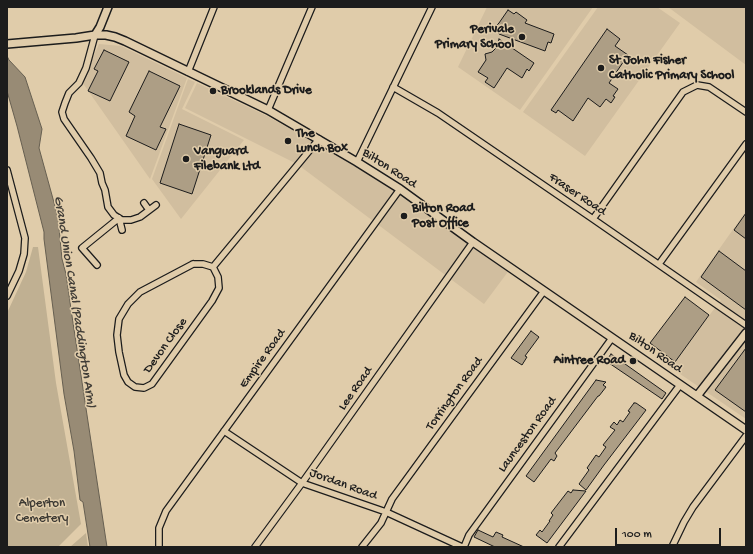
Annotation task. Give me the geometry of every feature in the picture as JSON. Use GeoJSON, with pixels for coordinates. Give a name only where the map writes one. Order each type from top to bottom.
{"type":"FeatureCollection","features":[{"type":"Feature","properties":{"kind":"street"},"geometry":{"type":"LineString","coordinates":[[108,7],[95,35],[86,68],[79,83],[69,93],[62,112],[64,120],[100,173],[108,207],[114,215],[122,220],[131,220],[140,216],[156,205]]}},
{"type":"Feature","properties":{"kind":"street"},"geometry":{"type":"LineString","coordinates":[[188,72],[214,7]]}},
{"type":"Feature","properties":{"kind":"street"},"geometry":{"type":"LineString","coordinates":[[268,110],[312,7]]}},
{"type":"Feature","properties":{"kind":"street"},"geometry":{"type":"LineString","coordinates":[[357,162],[432,7]]}},
{"type":"Feature","properties":{"kind":"street","name":"Bilton Road"},"geometry":{"type":"LineString","coordinates":[[10,43],[106,35],[125,41],[268,110],[319,139],[400,189],[473,242],[746,430]]}},
{"type":"Feature","properties":{"kind":"street"},"geometry":{"type":"LineString","coordinates":[[594,219],[683,92],[696,85],[710,87],[746,112]]}},
{"type":"Feature","properties":{"kind":"street","name":"Fraser Road"},"geometry":{"type":"LineString","coordinates":[[393,87],[438,113],[746,325]]}},
{"type":"Feature","properties":{"kind":"street"},"geometry":{"type":"LineString","coordinates":[[213,267],[319,139]]}},
{"type":"Feature","properties":{"kind":"street"},"geometry":{"type":"LineString","coordinates":[[659,264],[746,144]]}},
{"type":"Feature","properties":{"kind":"street"},"geometry":{"type":"LineString","coordinates":[[7,170],[25,238],[24,254],[7,296]]}},
{"type":"Feature","properties":{"kind":"street","name":"Empire Road"},"geometry":{"type":"LineString","coordinates":[[159,547],[159,528],[166,511],[400,189]]}},
{"type":"Feature","properties":{"kind":"street"},"geometry":{"type":"LineString","coordinates":[[144,203],[149,210]]}},
{"type":"Feature","properties":{"kind":"street"},"geometry":{"type":"LineString","coordinates":[[119,218],[122,230]]}},
{"type":"Feature","properties":{"kind":"street"},"geometry":{"type":"LineString","coordinates":[[97,265],[82,248],[119,218]]}},
{"type":"Feature","properties":{"kind":"street","name":"Lee Road"},"geometry":{"type":"LineString","coordinates":[[255,547],[473,242]]}},
{"type":"Feature","properties":{"kind":"street","name":"Devon Close"},"geometry":{"type":"LineString","coordinates":[[192,264],[203,264],[213,267],[218,277],[219,288],[212,301],[152,384],[144,388],[135,387],[128,382],[124,375],[117,335],[119,319],[128,304],[140,292],[192,264]]}},
{"type":"Feature","properties":{"kind":"street","name":"Torrington Road"},"geometry":{"type":"LineString","coordinates":[[362,547],[381,523],[392,500],[544,291]]}},
{"type":"Feature","properties":{"kind":"street"},"geometry":{"type":"LineString","coordinates":[[697,396],[746,333]]}},
{"type":"Feature","properties":{"kind":"street","name":"Launceston Road"},"geometry":{"type":"LineString","coordinates":[[463,547],[470,535],[612,338]]}},
{"type":"Feature","properties":{"kind":"street"},"geometry":{"type":"LineString","coordinates":[[559,547],[680,385]]}},
{"type":"Feature","properties":{"kind":"street","name":"Jordan Road"},"geometry":{"type":"LineString","coordinates":[[224,431],[302,482],[386,512],[463,547]]}},
{"type":"Feature","properties":{"kind":"street"},"geometry":{"type":"LineString","coordinates":[[672,547],[693,507],[746,436]]}},
{"type":"Feature","properties":{"kind":"shaded area","name":"Perivale Primary School"},"geometry":{"type":"Polygon","coordinates":[[[487,7],[593,7],[520,110],[458,67],[487,7]]]}},
{"type":"Feature","properties":{"kind":"shaded area","name":"St John Fisher Catholic Primary School"},"geometry":{"type":"Polygon","coordinates":[[[598,7],[657,7],[680,23],[585,156],[523,112],[598,7]]]}},
{"type":"Feature","properties":{"kind":"shaded area"},"geometry":{"type":"Polygon","coordinates":[[[668,7],[746,7],[746,65],[668,7]]]}},
{"type":"Feature","properties":{"kind":"shaded area"},"geometry":{"type":"Polygon","coordinates":[[[99,44],[121,46],[187,78],[150,179],[82,82],[99,44]]]}},
{"type":"Feature","properties":{"kind":"shaded area"},"geometry":{"type":"Polygon","coordinates":[[[7,56],[25,77],[42,129],[39,148],[58,217],[62,259],[66,274],[107,547],[90,547],[83,502],[80,500],[74,451],[64,394],[44,232],[7,91],[7,56]]]}},
{"type":"Feature","properties":{"kind":"shaded area"},"geometry":{"type":"Polygon","coordinates":[[[188,79],[195,82],[182,109],[244,140],[181,219],[152,179],[188,79]]]}},
{"type":"Feature","properties":{"kind":"shaded area"},"geometry":{"type":"Polygon","coordinates":[[[197,83],[267,116],[344,159],[402,194],[510,269],[484,304],[297,164],[185,108],[197,83]]]}},
{"type":"Feature","properties":{"kind":"shaded area"},"geometry":{"type":"Polygon","coordinates":[[[746,211],[746,419],[670,367],[721,300],[696,282],[746,211]]]}},
{"type":"Feature","properties":{"kind":"green space","name":"Alperton Cemetery"},"geometry":{"type":"Polygon","coordinates":[[[33,247],[38,247],[56,383],[81,524],[58,547],[7,547],[7,313],[26,272],[33,247]]]}},
{"type":"Feature","properties":{"kind":"green space"},"geometry":{"type":"Polygon","coordinates":[[[86,533],[88,547],[70,547],[86,533]]]}},
{"type":"Feature","properties":{"kind":"building"},"geometry":{"type":"Polygon","coordinates":[[[508,10],[514,14],[516,12],[527,20],[525,23],[554,34],[551,43],[548,42],[545,51],[499,34],[494,28],[508,10]]]}},
{"type":"Feature","properties":{"kind":"building"},"geometry":{"type":"Polygon","coordinates":[[[607,29],[620,39],[615,46],[628,55],[609,83],[618,89],[613,96],[615,97],[611,103],[606,99],[600,107],[588,98],[573,121],[558,110],[556,113],[551,110],[607,29]]]}},
{"type":"Feature","properties":{"kind":"building"},"geometry":{"type":"Polygon","coordinates":[[[499,39],[534,63],[529,71],[527,69],[522,78],[507,68],[494,88],[485,82],[488,78],[478,72],[486,60],[485,54],[492,52],[497,47],[499,39]]]}},
{"type":"Feature","properties":{"kind":"building"},"geometry":{"type":"Polygon","coordinates":[[[104,50],[129,62],[110,101],[88,91],[98,71],[94,69],[104,50]]]}},
{"type":"Feature","properties":{"kind":"building"},"geometry":{"type":"Polygon","coordinates":[[[149,71],[180,86],[160,127],[166,129],[156,150],[126,136],[135,116],[129,112],[149,71]]]}},
{"type":"Feature","properties":{"kind":"building","name":"Vanguard Filebank Ltd"},"geometry":{"type":"Polygon","coordinates":[[[179,124],[211,135],[192,194],[160,183],[179,124]]]}},
{"type":"Feature","properties":{"kind":"building"},"geometry":{"type":"Polygon","coordinates":[[[746,213],[746,239],[734,230],[746,213]]]}},
{"type":"Feature","properties":{"kind":"building"},"geometry":{"type":"Polygon","coordinates":[[[719,251],[746,271],[746,310],[701,277],[719,251]]]}},
{"type":"Feature","properties":{"kind":"building"},"geometry":{"type":"Polygon","coordinates":[[[685,297],[709,315],[675,362],[650,343],[685,297]]]}},
{"type":"Feature","properties":{"kind":"building"},"geometry":{"type":"Polygon","coordinates":[[[531,331],[539,337],[525,356],[527,357],[522,365],[511,358],[531,331]]]}},
{"type":"Feature","properties":{"kind":"building"},"geometry":{"type":"Polygon","coordinates":[[[746,348],[746,412],[715,390],[746,348]]]}},
{"type":"Feature","properties":{"kind":"building"},"geometry":{"type":"Polygon","coordinates":[[[611,354],[666,393],[662,399],[606,361],[611,354]]]}},
{"type":"Feature","properties":{"kind":"building"},"geometry":{"type":"Polygon","coordinates":[[[596,380],[606,382],[603,385],[606,387],[555,453],[557,456],[554,461],[551,459],[534,482],[526,476],[596,380]]]}},
{"type":"Feature","properties":{"kind":"building"},"geometry":{"type":"Polygon","coordinates":[[[634,403],[646,410],[586,490],[579,484],[589,470],[587,468],[596,455],[599,457],[606,447],[603,445],[615,430],[610,427],[614,422],[617,425],[620,420],[623,422],[634,403]]]}},
{"type":"Feature","properties":{"kind":"building"},"geometry":{"type":"Polygon","coordinates":[[[573,490],[586,491],[547,543],[536,535],[540,530],[542,532],[550,521],[553,515],[551,513],[568,491],[571,493],[573,490]]]}},
{"type":"Feature","properties":{"kind":"building"},"geometry":{"type":"Polygon","coordinates":[[[478,530],[493,537],[496,532],[503,535],[502,537],[524,547],[495,547],[474,537],[478,530]]]}},
{"type":"Feature","properties":{"kind":"place","name":"Perivale Primary School"},"geometry":{"type":"Point","coordinates":[522,37]}},
{"type":"Feature","properties":{"kind":"place","name":"St John Fisher Catholic Primary School"},"geometry":{"type":"Point","coordinates":[601,68]}},
{"type":"Feature","properties":{"kind":"place","name":"Brooklands Drive"},"geometry":{"type":"Point","coordinates":[213,91]}},
{"type":"Feature","properties":{"kind":"place","name":"The Lunch Box"},"geometry":{"type":"Point","coordinates":[288,141]}},
{"type":"Feature","properties":{"kind":"place","name":"Vanguard Filebank Ltd"},"geometry":{"type":"Point","coordinates":[186,159]}},
{"type":"Feature","properties":{"kind":"place","name":"Bilton Road Post Office"},"geometry":{"type":"Point","coordinates":[404,216]}},
{"type":"Feature","properties":{"kind":"place","name":"Aintree Road"},"geometry":{"type":"Point","coordinates":[633,361]}},
{"type":"Feature","properties":{"kind":"water label","name":"Grand Union Canal (Paddington Arm)"},"geometry":{"type":"Point","coordinates":[74,302]}}]}
